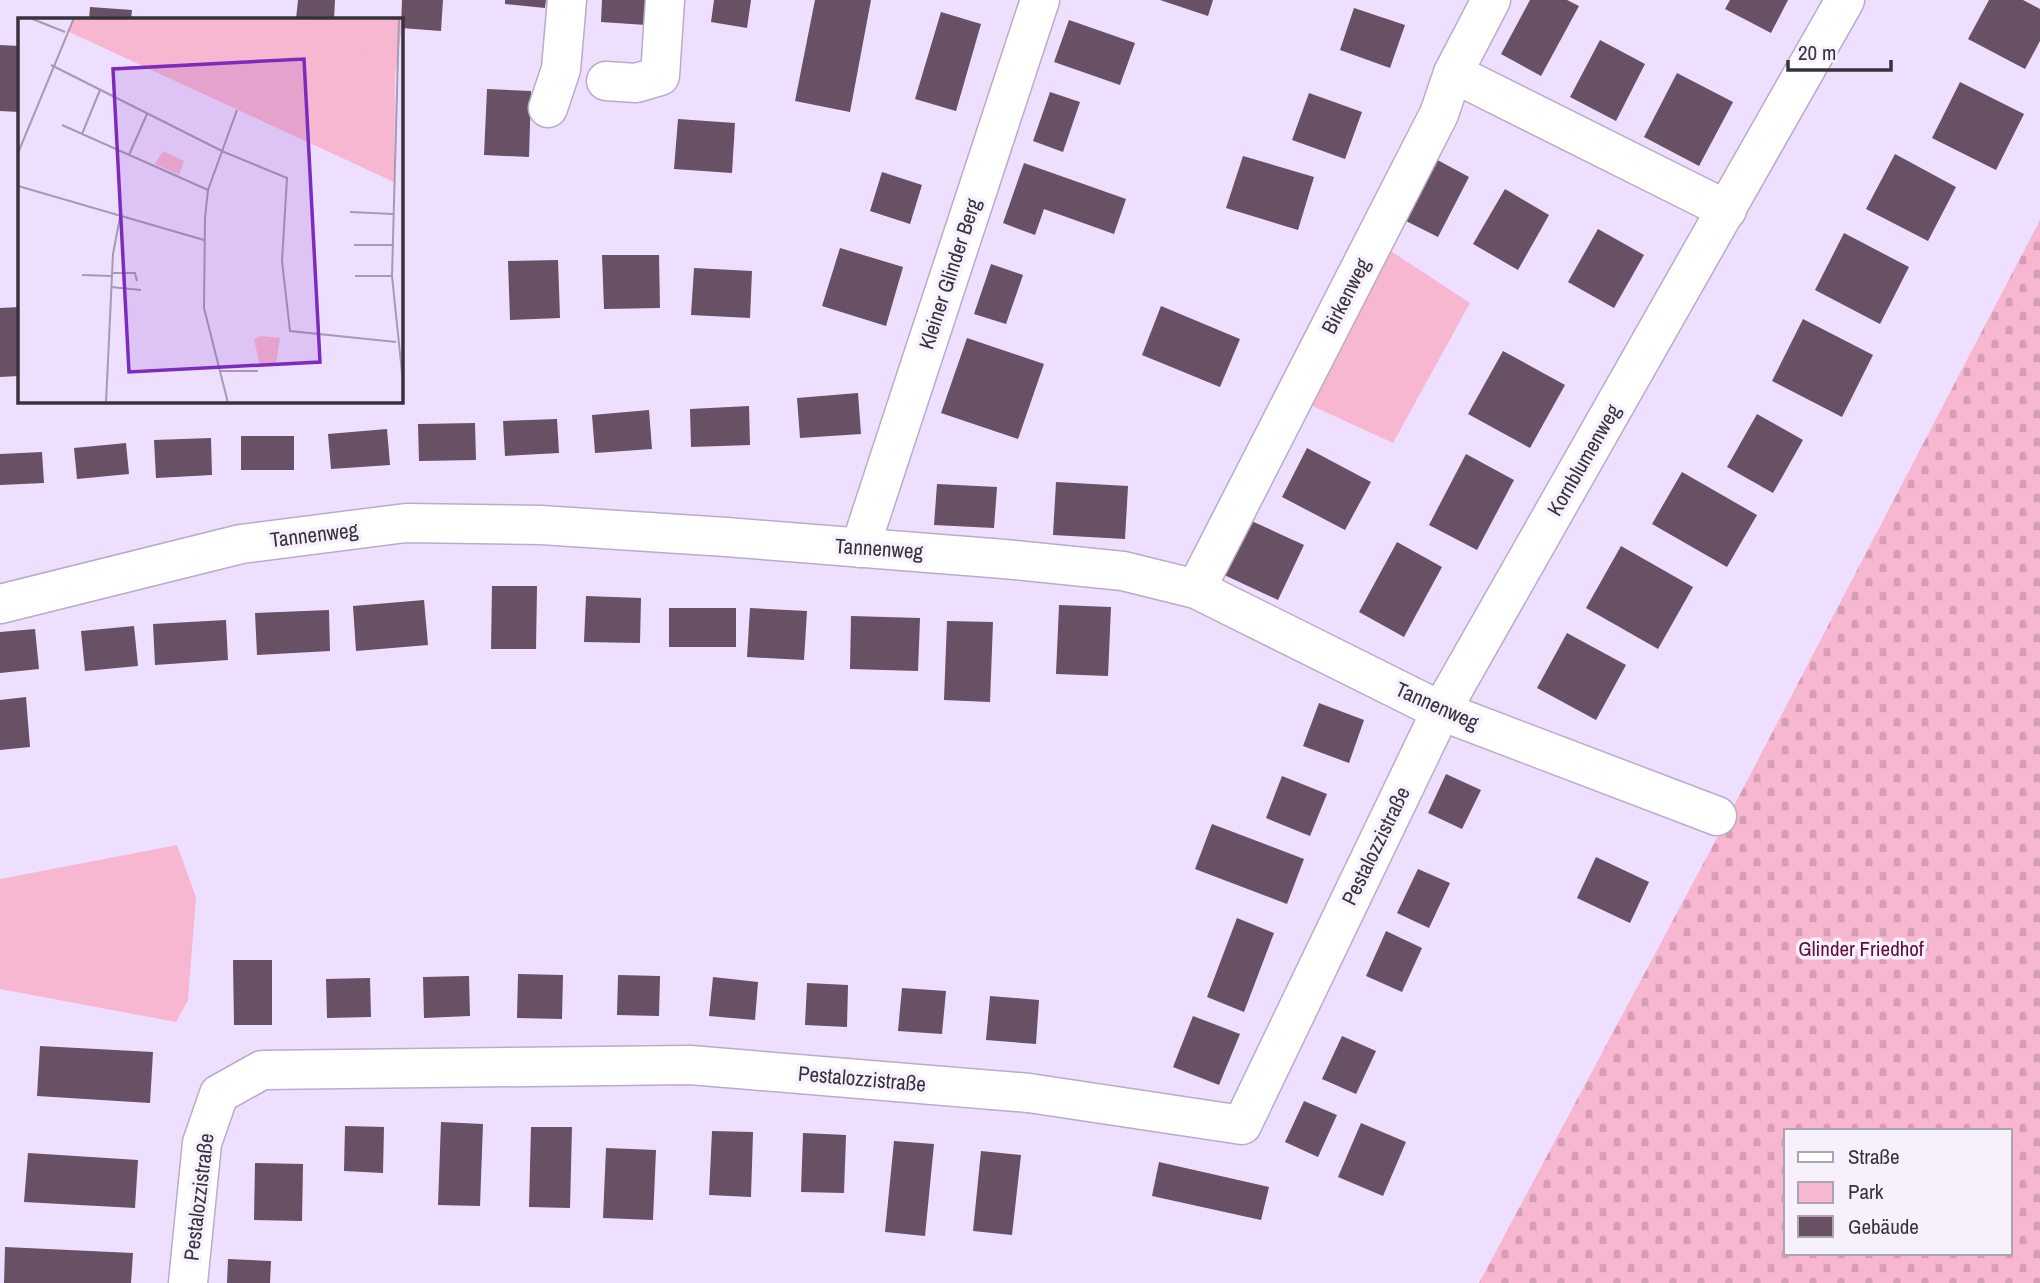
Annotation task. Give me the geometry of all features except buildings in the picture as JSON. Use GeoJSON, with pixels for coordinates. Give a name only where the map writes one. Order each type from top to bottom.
{"type":"FeatureCollection","features":[{"type":"Feature","properties":{"kind":"street"},"geometry":{"type":"LineString","coordinates":[[548,108],[561,69],[567,0]]}},
{"type":"Feature","properties":{"kind":"street"},"geometry":{"type":"LineString","coordinates":[[606,81],[636,83],[660,76],[665,0]]}},
{"type":"Feature","properties":{"kind":"street","name":"Kleiner Glinder Berg"},"geometry":{"type":"LineString","coordinates":[[860,548],[1040,0]]}},
{"type":"Feature","properties":{"kind":"street","name":"Birkenweg"},"geometry":{"type":"LineString","coordinates":[[1196,589],[1439,114],[1453,72],[1491,0]]}},
{"type":"Feature","properties":{"kind":"street","name":"Kornblumenweg"},"geometry":{"type":"LineString","coordinates":[[1441,711],[1845,0]]}},
{"type":"Feature","properties":{"kind":"street"},"geometry":{"type":"LineString","coordinates":[[1453,72],[1727,210]]}},
{"type":"Feature","properties":{"kind":"street","name":"Tannenweg"},"geometry":{"type":"LineString","coordinates":[[0,604],[241,544],[406,523],[541,525],[1004,559],[1123,571],[1196,589],[1441,711],[1717,816]]}},
{"type":"Feature","properties":{"kind":"street","name":"Pestalozzistraße"},"geometry":{"type":"LineString","coordinates":[[188,1283],[202,1143],[219,1094],[262,1070],[690,1065],[1029,1093],[1242,1125],[1441,711]]}},
{"type":"Feature","properties":{"kind":"green space","name":"Glinder Friedhof"},"geometry":{"type":"Polygon","coordinates":[[[2040,220],[2040,1283],[1479,1283],[1726,821],[2040,220]]]}},
{"type":"Feature","properties":{"kind":"green space"},"geometry":{"type":"Polygon","coordinates":[[[1383,246],[1470,303],[1393,443],[1306,403],[1383,246]]]}},
{"type":"Feature","properties":{"kind":"green space"},"geometry":{"type":"Polygon","coordinates":[[[177,845],[196,897],[188,1000],[176,1022],[0,989],[0,879],[177,845]]]}}]}
